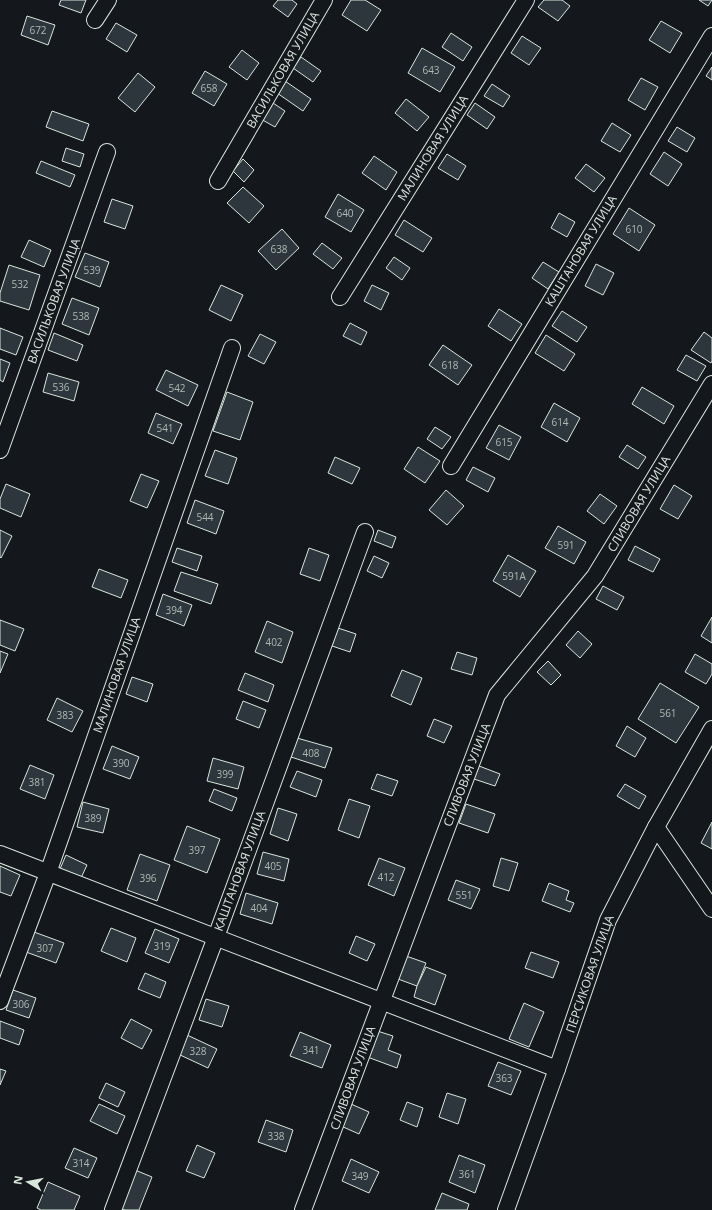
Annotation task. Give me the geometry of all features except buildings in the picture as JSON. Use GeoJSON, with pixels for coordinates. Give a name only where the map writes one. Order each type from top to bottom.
{"type":"FeatureCollection","features":[{"type":"Feature","properties":{"kind":"street"},"geometry":{"type":"LineString","coordinates":[[95,20],[108,0]]}},
{"type":"Feature","properties":{"kind":"street","name":"ВАСИЛЬКОВАЯ УЛИЦА"},"geometry":{"type":"LineString","coordinates":[[218,181],[324,0]]}},
{"type":"Feature","properties":{"kind":"street","name":"МАЛИНОВАЯ УЛИЦА"},"geometry":{"type":"LineString","coordinates":[[340,297],[526,0]]}},
{"type":"Feature","properties":{"kind":"street","name":"КАШТАНОВАЯ УЛИЦА"},"geometry":{"type":"LineString","coordinates":[[451,466],[712,36]]}},
{"type":"Feature","properties":{"kind":"street","name":"ВАСИЛЬКОВАЯ УЛИЦА"},"geometry":{"type":"LineString","coordinates":[[0,450],[107,152]]}},
{"type":"Feature","properties":{"kind":"street","name":"МАЛИНОВАЯ УЛИЦА"},"geometry":{"type":"LineString","coordinates":[[0,1001],[48,872],[232,348]]}},
{"type":"Feature","properties":{"kind":"street","name":"СЛИВОВАЯ УЛИЦА"},"geometry":{"type":"LineString","coordinates":[[303,1210],[497,695],[595,576],[712,384]]}},
{"type":"Feature","properties":{"kind":"street","name":"КАШТАНОВАЯ УЛИЦА"},"geometry":{"type":"LineString","coordinates":[[112,1210],[216,938],[365,532]]}},
{"type":"Feature","properties":{"kind":"street","name":"ПЕРСИКОВАЯ УЛИЦА"},"geometry":{"type":"LineString","coordinates":[[506,1210],[557,1069],[608,920],[656,827],[712,729]]}},
{"type":"Feature","properties":{"kind":"street"},"geometry":{"type":"LineString","coordinates":[[656,827],[712,909]]}},
{"type":"Feature","properties":{"kind":"street"},"geometry":{"type":"LineString","coordinates":[[0,854],[557,1069]]}}]}
